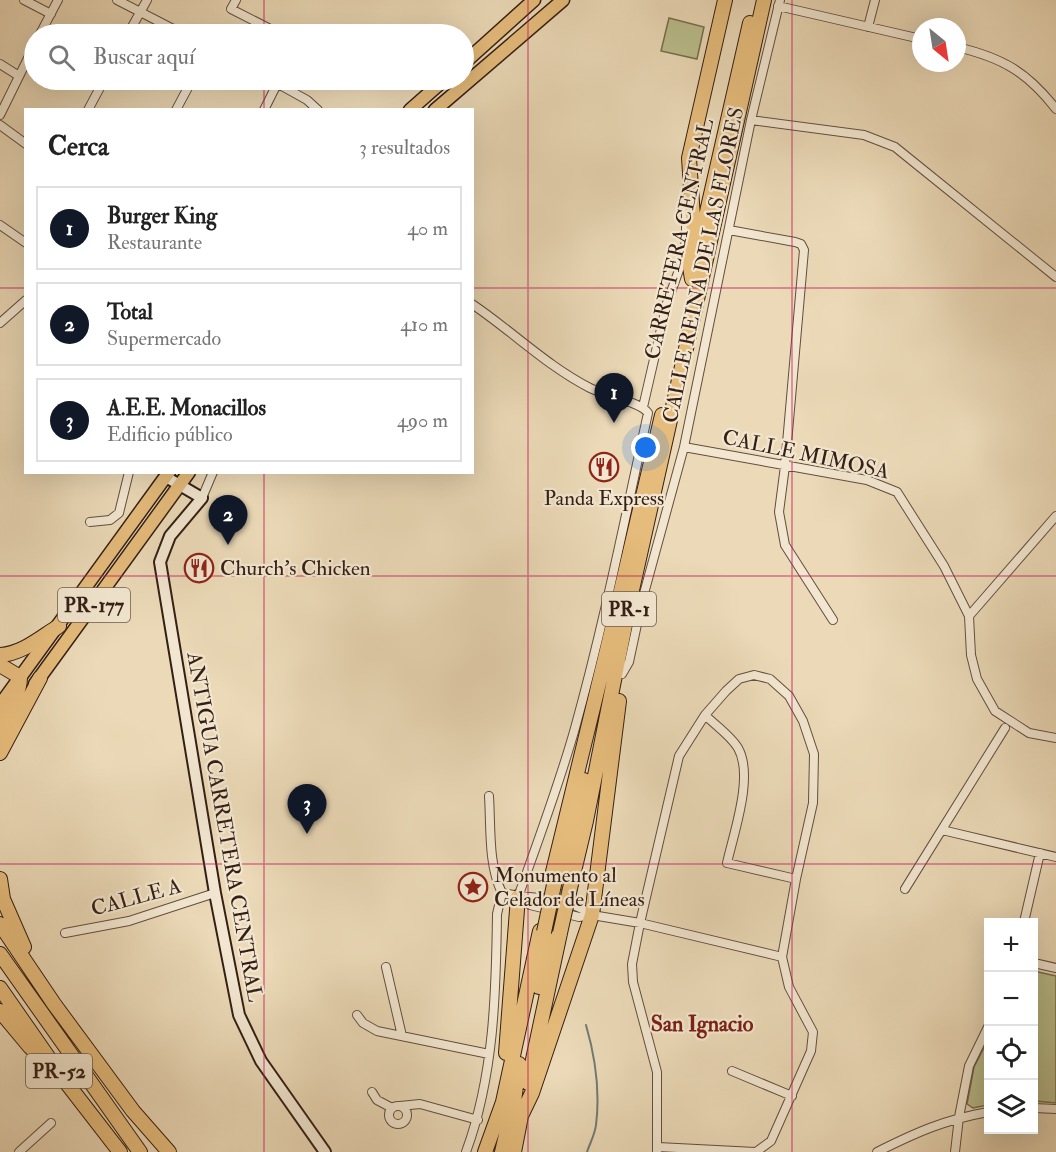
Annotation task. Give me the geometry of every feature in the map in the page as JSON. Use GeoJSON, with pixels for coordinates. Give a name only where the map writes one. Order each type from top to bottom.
{"type":"FeatureCollection","features":[{"type":"Feature","properties":{"kind":"highway"},"geometry":{"type":"LineString","coordinates":[[718,0],[720,17]]}},
{"type":"Feature","properties":{"kind":"highway"},"geometry":{"type":"LineString","coordinates":[[692,279],[690,267],[694,232],[689,158],[724,0]]}},
{"type":"Feature","properties":{"kind":"highway","name":"CARRETERA CENTRAL"},"geometry":{"type":"LineString","coordinates":[[485,1152],[503,1102],[561,880],[612,631],[692,279],[768,3]]}},
{"type":"Feature","properties":{"kind":"highway","name":"CARRETERA CENTRAL"},"geometry":{"type":"LineString","coordinates":[[514,1152],[548,932],[561,880],[586,821],[632,590],[768,3]]}},
{"type":"Feature","properties":{"kind":"highway"},"geometry":{"type":"LineString","coordinates":[[520,1118],[532,1093],[591,915],[622,674],[636,597],[632,590]]}},
{"type":"Feature","properties":{"kind":"highway"},"geometry":{"type":"LineString","coordinates":[[0,655],[22,649],[59,626]]}},
{"type":"Feature","properties":{"kind":"highway"},"geometry":{"type":"LineString","coordinates":[[0,665],[20,677],[18,693],[0,721]]}},
{"type":"Feature","properties":{"kind":"highway"},"geometry":{"type":"LineString","coordinates":[[0,753],[40,678]]}},
{"type":"Feature","properties":{"kind":"highway"},"geometry":{"type":"LineString","coordinates":[[0,879],[3,899],[19,937],[54,1004]]}},
{"type":"Feature","properties":{"kind":"highway"},"geometry":{"type":"LineString","coordinates":[[503,1102],[518,897]]}},
{"type":"Feature","properties":{"kind":"highway","name":"PR-52"},"geometry":{"type":"LineString","coordinates":[[0,924],[54,1004],[133,1111],[169,1152]]}},
{"type":"Feature","properties":{"kind":"highway"},"geometry":{"type":"LineString","coordinates":[[502,1152],[548,932]]}},
{"type":"Feature","properties":{"kind":"highway"},"geometry":{"type":"LineString","coordinates":[[0,954],[140,1152]]}},
{"type":"Feature","properties":{"kind":"highway","name":"PR-52"},"geometry":{"type":"LineString","coordinates":[[0,988],[62,1077],[120,1152]]}},
{"type":"Feature","properties":{"kind":"highway"},"geometry":{"type":"LineString","coordinates":[[0,1011],[30,1047],[62,1077]]}},
{"type":"Feature","properties":{"kind":"main road"},"geometry":{"type":"LineString","coordinates":[[474,54],[534,0]]}},
{"type":"Feature","properties":{"kind":"main road"},"geometry":{"type":"LineString","coordinates":[[474,76],[562,0]]}},
{"type":"Feature","properties":{"kind":"main road"},"geometry":{"type":"LineString","coordinates":[[412,108],[433,90]]}},
{"type":"Feature","properties":{"kind":"main road"},"geometry":{"type":"LineString","coordinates":[[437,108],[458,90]]}},
{"type":"Feature","properties":{"kind":"main road","name":"PR-177"},"geometry":{"type":"LineString","coordinates":[[0,705],[59,626],[165,474]]}},
{"type":"Feature","properties":{"kind":"main road","name":"PR-177"},"geometry":{"type":"LineString","coordinates":[[0,738],[10,720],[188,474]]}},
{"type":"Feature","properties":{"kind":"street"},"geometry":{"type":"LineString","coordinates":[[24,0],[51,14]]}},
{"type":"Feature","properties":{"kind":"street"},"geometry":{"type":"LineString","coordinates":[[46,24],[58,0]]}},
{"type":"Feature","properties":{"kind":"street"},"geometry":{"type":"LineString","coordinates":[[117,0],[163,24]]}},
{"type":"Feature","properties":{"kind":"street"},"geometry":{"type":"LineString","coordinates":[[133,24],[147,0]]}},
{"type":"Feature","properties":{"kind":"street"},"geometry":{"type":"LineString","coordinates":[[236,0],[231,9],[260,24]]}},
{"type":"Feature","properties":{"kind":"street"},"geometry":{"type":"LineString","coordinates":[[868,27],[874,0]]}},
{"type":"Feature","properties":{"kind":"street"},"geometry":{"type":"LineString","coordinates":[[768,3],[912,37]]}},
{"type":"Feature","properties":{"kind":"street","name":"CALLE REINA DE LAS FLORES"},"geometry":{"type":"LineString","coordinates":[[622,674],[629,662],[642,601],[684,447],[751,120],[768,3]]}},
{"type":"Feature","properties":{"kind":"street"},"geometry":{"type":"LineString","coordinates":[[966,49],[1011,65],[1039,87],[1056,109]]}},
{"type":"Feature","properties":{"kind":"street"},"geometry":{"type":"LineString","coordinates":[[0,64],[19,76]]}},
{"type":"Feature","properties":{"kind":"street"},"geometry":{"type":"LineString","coordinates":[[0,115],[24,66]]}},
{"type":"Feature","properties":{"kind":"street"},"geometry":{"type":"LineString","coordinates":[[89,108],[99,90]]}},
{"type":"Feature","properties":{"kind":"street"},"geometry":{"type":"LineString","coordinates":[[177,108],[187,90]]}},
{"type":"Feature","properties":{"kind":"street"},"geometry":{"type":"LineString","coordinates":[[265,108],[272,90]]}},
{"type":"Feature","properties":{"kind":"street"},"geometry":{"type":"LineString","coordinates":[[291,90],[316,108]]}},
{"type":"Feature","properties":{"kind":"street"},"geometry":{"type":"LineString","coordinates":[[751,120],[864,135],[895,147],[1056,277]]}},
{"type":"Feature","properties":{"kind":"street"},"geometry":{"type":"LineString","coordinates":[[0,125],[24,143]]}},
{"type":"Feature","properties":{"kind":"street"},"geometry":{"type":"LineString","coordinates":[[518,897],[550,807],[599,640],[667,303],[682,266],[687,229],[685,190],[689,158]]}},
{"type":"Feature","properties":{"kind":"street"},"geometry":{"type":"LineString","coordinates":[[0,225],[24,242]]}},
{"type":"Feature","properties":{"kind":"street"},"geometry":{"type":"LineString","coordinates":[[729,230],[795,242],[801,244],[804,250],[779,512],[785,545],[833,620]]}},
{"type":"Feature","properties":{"kind":"street"},"geometry":{"type":"LineString","coordinates":[[0,323],[24,302]]}},
{"type":"Feature","properties":{"kind":"street"},"geometry":{"type":"LineString","coordinates":[[474,306],[567,376],[598,392],[646,410]]}},
{"type":"Feature","properties":{"kind":"street","name":"CALLE MIMOSA"},"geometry":{"type":"LineString","coordinates":[[684,447],[867,480],[897,492],[944,566],[969,616],[971,655],[977,679],[995,711],[1029,733],[1056,738]]}},
{"type":"Feature","properties":{"kind":"street"},"geometry":{"type":"LineString","coordinates":[[90,522],[110,520],[119,513],[129,474]]}},
{"type":"Feature","properties":{"kind":"street"},"geometry":{"type":"LineString","coordinates":[[165,474],[180,486],[202,498],[212,474]]}},
{"type":"Feature","properties":{"kind":"street","name":"ANTIGUA CARRETERA CENTRAL"},"geometry":{"type":"LineString","coordinates":[[202,498],[170,536],[160,561],[215,893],[238,1015],[261,1061],[325,1152]]}},
{"type":"Feature","properties":{"kind":"street"},"geometry":{"type":"LineString","coordinates":[[969,616],[1056,516]]}},
{"type":"Feature","properties":{"kind":"street"},"geometry":{"type":"LineString","coordinates":[[754,675],[770,679],[789,696],[803,721],[814,754],[813,803],[796,879],[782,957],[789,987],[813,1032],[811,1051],[771,1141],[756,1152],[658,1150],[657,1072],[633,982],[632,964],[640,923],[679,756],[705,715],[739,679],[754,675]]}},
{"type":"Feature","properties":{"kind":"street"},"geometry":{"type":"LineString","coordinates":[[995,711],[1005,728],[1029,733]]}},
{"type":"Feature","properties":{"kind":"street"},"geometry":{"type":"LineString","coordinates":[[705,715],[737,747],[744,764],[744,784],[727,864],[796,879]]}},
{"type":"Feature","properties":{"kind":"street"},"geometry":{"type":"LineString","coordinates":[[905,889],[1005,728]]}},
{"type":"Feature","properties":{"kind":"street"},"geometry":{"type":"LineString","coordinates":[[466,1152],[478,1120],[489,1054],[498,914],[502,893],[496,881],[494,868],[489,796]]}},
{"type":"Feature","properties":{"kind":"street"},"geometry":{"type":"LineString","coordinates":[[942,830],[1056,857]]}},
{"type":"Feature","properties":{"kind":"street"},"geometry":{"type":"LineString","coordinates":[[1025,918],[1040,853]]}},
{"type":"Feature","properties":{"kind":"street","name":"CALLE A"},"geometry":{"type":"LineString","coordinates":[[65,933],[129,921],[215,893]]}},
{"type":"Feature","properties":{"kind":"street"},"geometry":{"type":"LineString","coordinates":[[502,893],[518,897],[530,905],[579,917],[591,915],[640,923],[782,957]]}},
{"type":"Feature","properties":{"kind":"street"},"geometry":{"type":"LineString","coordinates":[[1038,964],[1056,968]]}},
{"type":"Feature","properties":{"kind":"street"},"geometry":{"type":"LineString","coordinates":[[386,967],[402,1036]]}},
{"type":"Feature","properties":{"kind":"street"},"geometry":{"type":"LineString","coordinates":[[357,1015],[363,1023],[377,1032],[489,1054]]}},
{"type":"Feature","properties":{"kind":"street"},"geometry":{"type":"LineString","coordinates":[[955,1152],[969,1066],[984,1035]]}},
{"type":"Feature","properties":{"kind":"street"},"geometry":{"type":"LineString","coordinates":[[732,1071],[792,1096]]}},
{"type":"Feature","properties":{"kind":"street"},"geometry":{"type":"LineString","coordinates":[[372,1092],[377,1100],[396,1107],[420,1104],[478,1120]]}},
{"type":"Feature","properties":{"kind":"street"},"geometry":{"type":"LineString","coordinates":[[1038,1108],[1056,1109]]}},
{"type":"Feature","properties":{"kind":"street"},"geometry":{"type":"LineString","coordinates":[[877,1152],[924,1129],[959,1117],[984,1113]]}},
{"type":"Feature","properties":{"kind":"street"},"geometry":{"type":"LineString","coordinates":[[24,1150],[51,1123]]}},
{"type":"Feature","properties":{"kind":"green space"},"geometry":{"type":"Polygon","coordinates":[[[669,18],[704,27],[697,59],[661,51],[669,18]]]}},
{"type":"Feature","properties":{"kind":"green space"},"geometry":{"type":"Polygon","coordinates":[[[1038,972],[1056,976],[1056,1103],[1038,1101],[1038,972]]]}},
{"type":"Feature","properties":{"kind":"green space"},"geometry":{"type":"Polygon","coordinates":[[[984,1048],[984,1106],[973,1108],[967,1104],[974,1067],[984,1048]]]}},
{"type":"Feature","properties":{"kind":"waterway"},"geometry":{"type":"LineString","coordinates":[[586,1025],[597,1087],[595,1128],[587,1152]]}},
{"type":"Feature","properties":{"kind":"place","name":"Burger King"},"geometry":{"type":"Point","coordinates":[614,423]}},
{"type":"Feature","properties":{"kind":"place","name":"Panda Express"},"geometry":{"type":"Point","coordinates":[604,467]}},
{"type":"Feature","properties":{"kind":"place","name":"Total"},"geometry":{"type":"Point","coordinates":[228,545]}},
{"type":"Feature","properties":{"kind":"place","name":"Church's Chicken"},"geometry":{"type":"Point","coordinates":[199,568]}},
{"type":"Feature","properties":{"kind":"place","name":"A.E.E. Monacillos"},"geometry":{"type":"Point","coordinates":[307,834]}},
{"type":"Feature","properties":{"kind":"place","name":"Monumento al Celador de Líneas"},"geometry":{"type":"Point","coordinates":[473,887]}},
{"type":"Feature","properties":{"kind":"district","name":"San Ignacio"},"geometry":{"type":"Point","coordinates":[702,1023]}}]}
